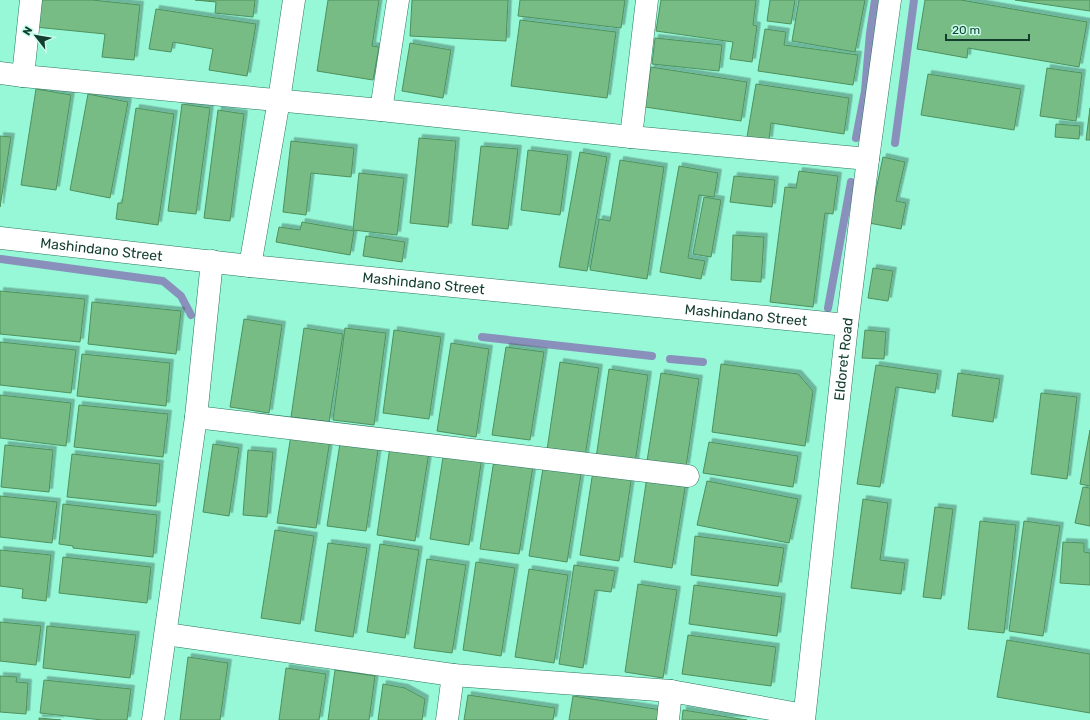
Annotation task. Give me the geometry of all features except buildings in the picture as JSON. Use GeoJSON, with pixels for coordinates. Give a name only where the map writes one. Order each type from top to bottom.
{"type":"FeatureCollection","features":[{"type":"Feature","properties":{"kind":"street"},"geometry":{"type":"LineString","coordinates":[[23,76],[31,0]]}},
{"type":"Feature","properties":{"kind":"street"},"geometry":{"type":"LineString","coordinates":[[250,266],[279,100],[294,0]]}},
{"type":"Feature","properties":{"kind":"street"},"geometry":{"type":"LineString","coordinates":[[381,110],[398,0]]}},
{"type":"Feature","properties":{"kind":"street"},"geometry":{"type":"LineString","coordinates":[[631,137],[647,0]]}},
{"type":"Feature","properties":{"kind":"street","name":"Eldoret Road"},"geometry":{"type":"LineString","coordinates":[[804,718],[847,325],[890,0]]}},
{"type":"Feature","properties":{"kind":"street"},"geometry":{"type":"LineString","coordinates":[[0,73],[381,110],[631,137],[868,159]]}},
{"type":"Feature","properties":{"kind":"street","name":"Mashindano Street"},"geometry":{"type":"LineString","coordinates":[[0,238],[250,266],[847,325]]}},
{"type":"Feature","properties":{"kind":"street"},"geometry":{"type":"LineString","coordinates":[[153,720],[196,417],[212,261]]}},
{"type":"Feature","properties":{"kind":"street"},"geometry":{"type":"LineString","coordinates":[[196,417],[688,476]]}},
{"type":"Feature","properties":{"kind":"street"},"geometry":{"type":"LineString","coordinates":[[166,634],[453,675],[671,691],[804,718]]}},
{"type":"Feature","properties":{"kind":"street"},"geometry":{"type":"LineString","coordinates":[[447,720],[453,675]]}},
{"type":"Feature","properties":{"kind":"street"},"geometry":{"type":"LineString","coordinates":[[668,720],[671,691]]}},
{"type":"Feature","properties":{"kind":"waterway"},"geometry":{"type":"LineString","coordinates":[[856,138],[865,91],[870,33],[875,0]]}},
{"type":"Feature","properties":{"kind":"waterway"},"geometry":{"type":"LineString","coordinates":[[895,143],[914,0]]}},
{"type":"Feature","properties":{"kind":"waterway"},"geometry":{"type":"LineString","coordinates":[[828,308],[851,182]]}},
{"type":"Feature","properties":{"kind":"waterway"},"geometry":{"type":"LineString","coordinates":[[1,259],[163,281],[181,296],[191,315]]}},
{"type":"Feature","properties":{"kind":"waterway"},"geometry":{"type":"LineString","coordinates":[[482,337],[652,356]]}},
{"type":"Feature","properties":{"kind":"waterway"},"geometry":{"type":"LineString","coordinates":[[670,359],[703,362]]}}]}
